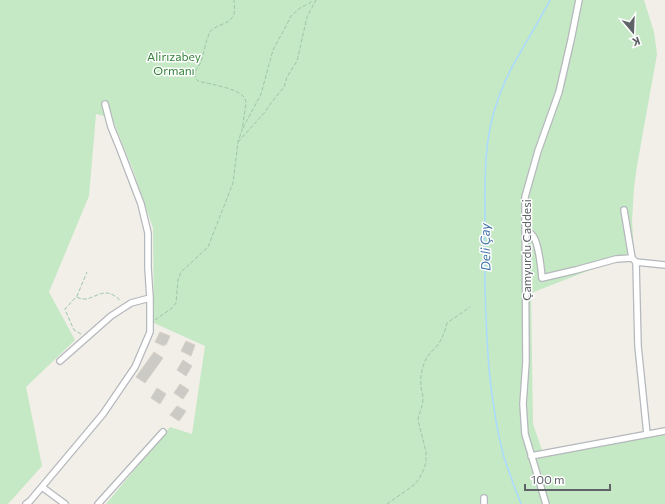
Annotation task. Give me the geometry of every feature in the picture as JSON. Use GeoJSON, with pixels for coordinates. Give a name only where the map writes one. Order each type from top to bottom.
{"type":"FeatureCollection","features":[{"type":"Feature","properties":{"kind":"street","name":"Çamyurdu Caddesi"},"geometry":{"type":"LineString","coordinates":[[546,504],[525,434],[523,404],[526,362],[525,197],[538,151],[559,92],[579,0]]}},
{"type":"Feature","properties":{"kind":"street"},"geometry":{"type":"LineString","coordinates":[[26,504],[103,414],[135,367],[150,332],[148,233],[141,204],[111,127],[105,104]]}},
{"type":"Feature","properties":{"kind":"street"},"geometry":{"type":"LineString","coordinates":[[624,210],[634,260],[638,346],[647,434]]}},
{"type":"Feature","properties":{"kind":"street"},"geometry":{"type":"LineString","coordinates":[[525,230],[532,235],[536,241],[541,264],[542,278],[616,259],[665,265]]}},
{"type":"Feature","properties":{"kind":"street"},"geometry":{"type":"LineString","coordinates":[[60,361],[111,316],[138,300],[150,298]]}},
{"type":"Feature","properties":{"kind":"street"},"geometry":{"type":"LineString","coordinates":[[531,456],[665,431]]}},
{"type":"Feature","properties":{"kind":"street"},"geometry":{"type":"LineString","coordinates":[[98,504],[163,432]]}},
{"type":"Feature","properties":{"kind":"street"},"geometry":{"type":"LineString","coordinates":[[42,487],[65,504]]}},
{"type":"Feature","properties":{"kind":"path"},"geometry":{"type":"LineString","coordinates":[[234,0],[235,13],[232,18],[210,33],[201,62],[194,75],[198,81],[230,88],[244,97],[246,104],[242,130]]}},
{"type":"Feature","properties":{"kind":"path"},"geometry":{"type":"LineString","coordinates":[[150,324],[172,308],[176,303],[178,280],[182,272],[208,247],[233,183],[238,142],[242,130],[261,94],[273,50],[291,16],[312,0]]}},
{"type":"Feature","properties":{"kind":"path"},"geometry":{"type":"LineString","coordinates":[[238,142],[265,112],[284,87],[287,77],[297,62],[307,17],[316,0]]}},
{"type":"Feature","properties":{"kind":"path"},"geometry":{"type":"LineString","coordinates":[[87,272],[77,296],[66,307],[65,311],[74,330],[87,336]]}},
{"type":"Feature","properties":{"kind":"path"},"geometry":{"type":"LineString","coordinates":[[77,296],[88,299],[97,294],[110,293],[116,296],[126,306]]}},
{"type":"Feature","properties":{"kind":"path"},"geometry":{"type":"LineString","coordinates":[[387,504],[414,485],[421,476],[425,465],[426,452],[418,420],[423,395],[421,380],[425,360],[440,341],[446,329],[447,323],[470,307]]}},
{"type":"Feature","properties":{"kind":"green space","name":"Alirızabey Ormanı"},"geometry":{"type":"Polygon","coordinates":[[[0,0],[644,0],[654,32],[657,54],[634,188],[632,221],[634,253],[531,293],[533,424],[544,456],[665,430],[665,504],[106,504],[170,427],[192,434],[205,346],[154,323],[153,228],[133,170],[112,118],[96,114],[89,196],[49,292],[75,340],[26,387],[42,466],[8,504],[0,504],[0,0]]]}},
{"type":"Feature","properties":{"kind":"building"},"geometry":{"type":"Polygon","coordinates":[[[160,332],[170,336],[166,345],[164,344],[164,346],[155,342],[160,332]]]}},
{"type":"Feature","properties":{"kind":"building"},"geometry":{"type":"Polygon","coordinates":[[[186,341],[195,345],[191,356],[181,351],[186,341]]]}},
{"type":"Feature","properties":{"kind":"building"},"geometry":{"type":"Polygon","coordinates":[[[154,352],[163,358],[145,383],[136,377],[154,352]]]}},
{"type":"Feature","properties":{"kind":"building"},"geometry":{"type":"Polygon","coordinates":[[[183,360],[192,366],[186,376],[177,370],[183,360]]]}},
{"type":"Feature","properties":{"kind":"building"},"geometry":{"type":"Polygon","coordinates":[[[180,384],[189,390],[183,399],[174,393],[180,384]]]}},
{"type":"Feature","properties":{"kind":"building"},"geometry":{"type":"Polygon","coordinates":[[[157,388],[166,394],[160,404],[151,398],[157,388]]]}},
{"type":"Feature","properties":{"kind":"building"},"geometry":{"type":"Polygon","coordinates":[[[177,406],[186,411],[179,421],[170,415],[177,406]]]}},
{"type":"Feature","properties":{"kind":"waterway","name":"Deli Çay"},"geometry":{"type":"LineString","coordinates":[[521,504],[501,446],[491,391],[485,272],[486,158],[487,144],[493,116],[502,88],[550,0]]}}]}
